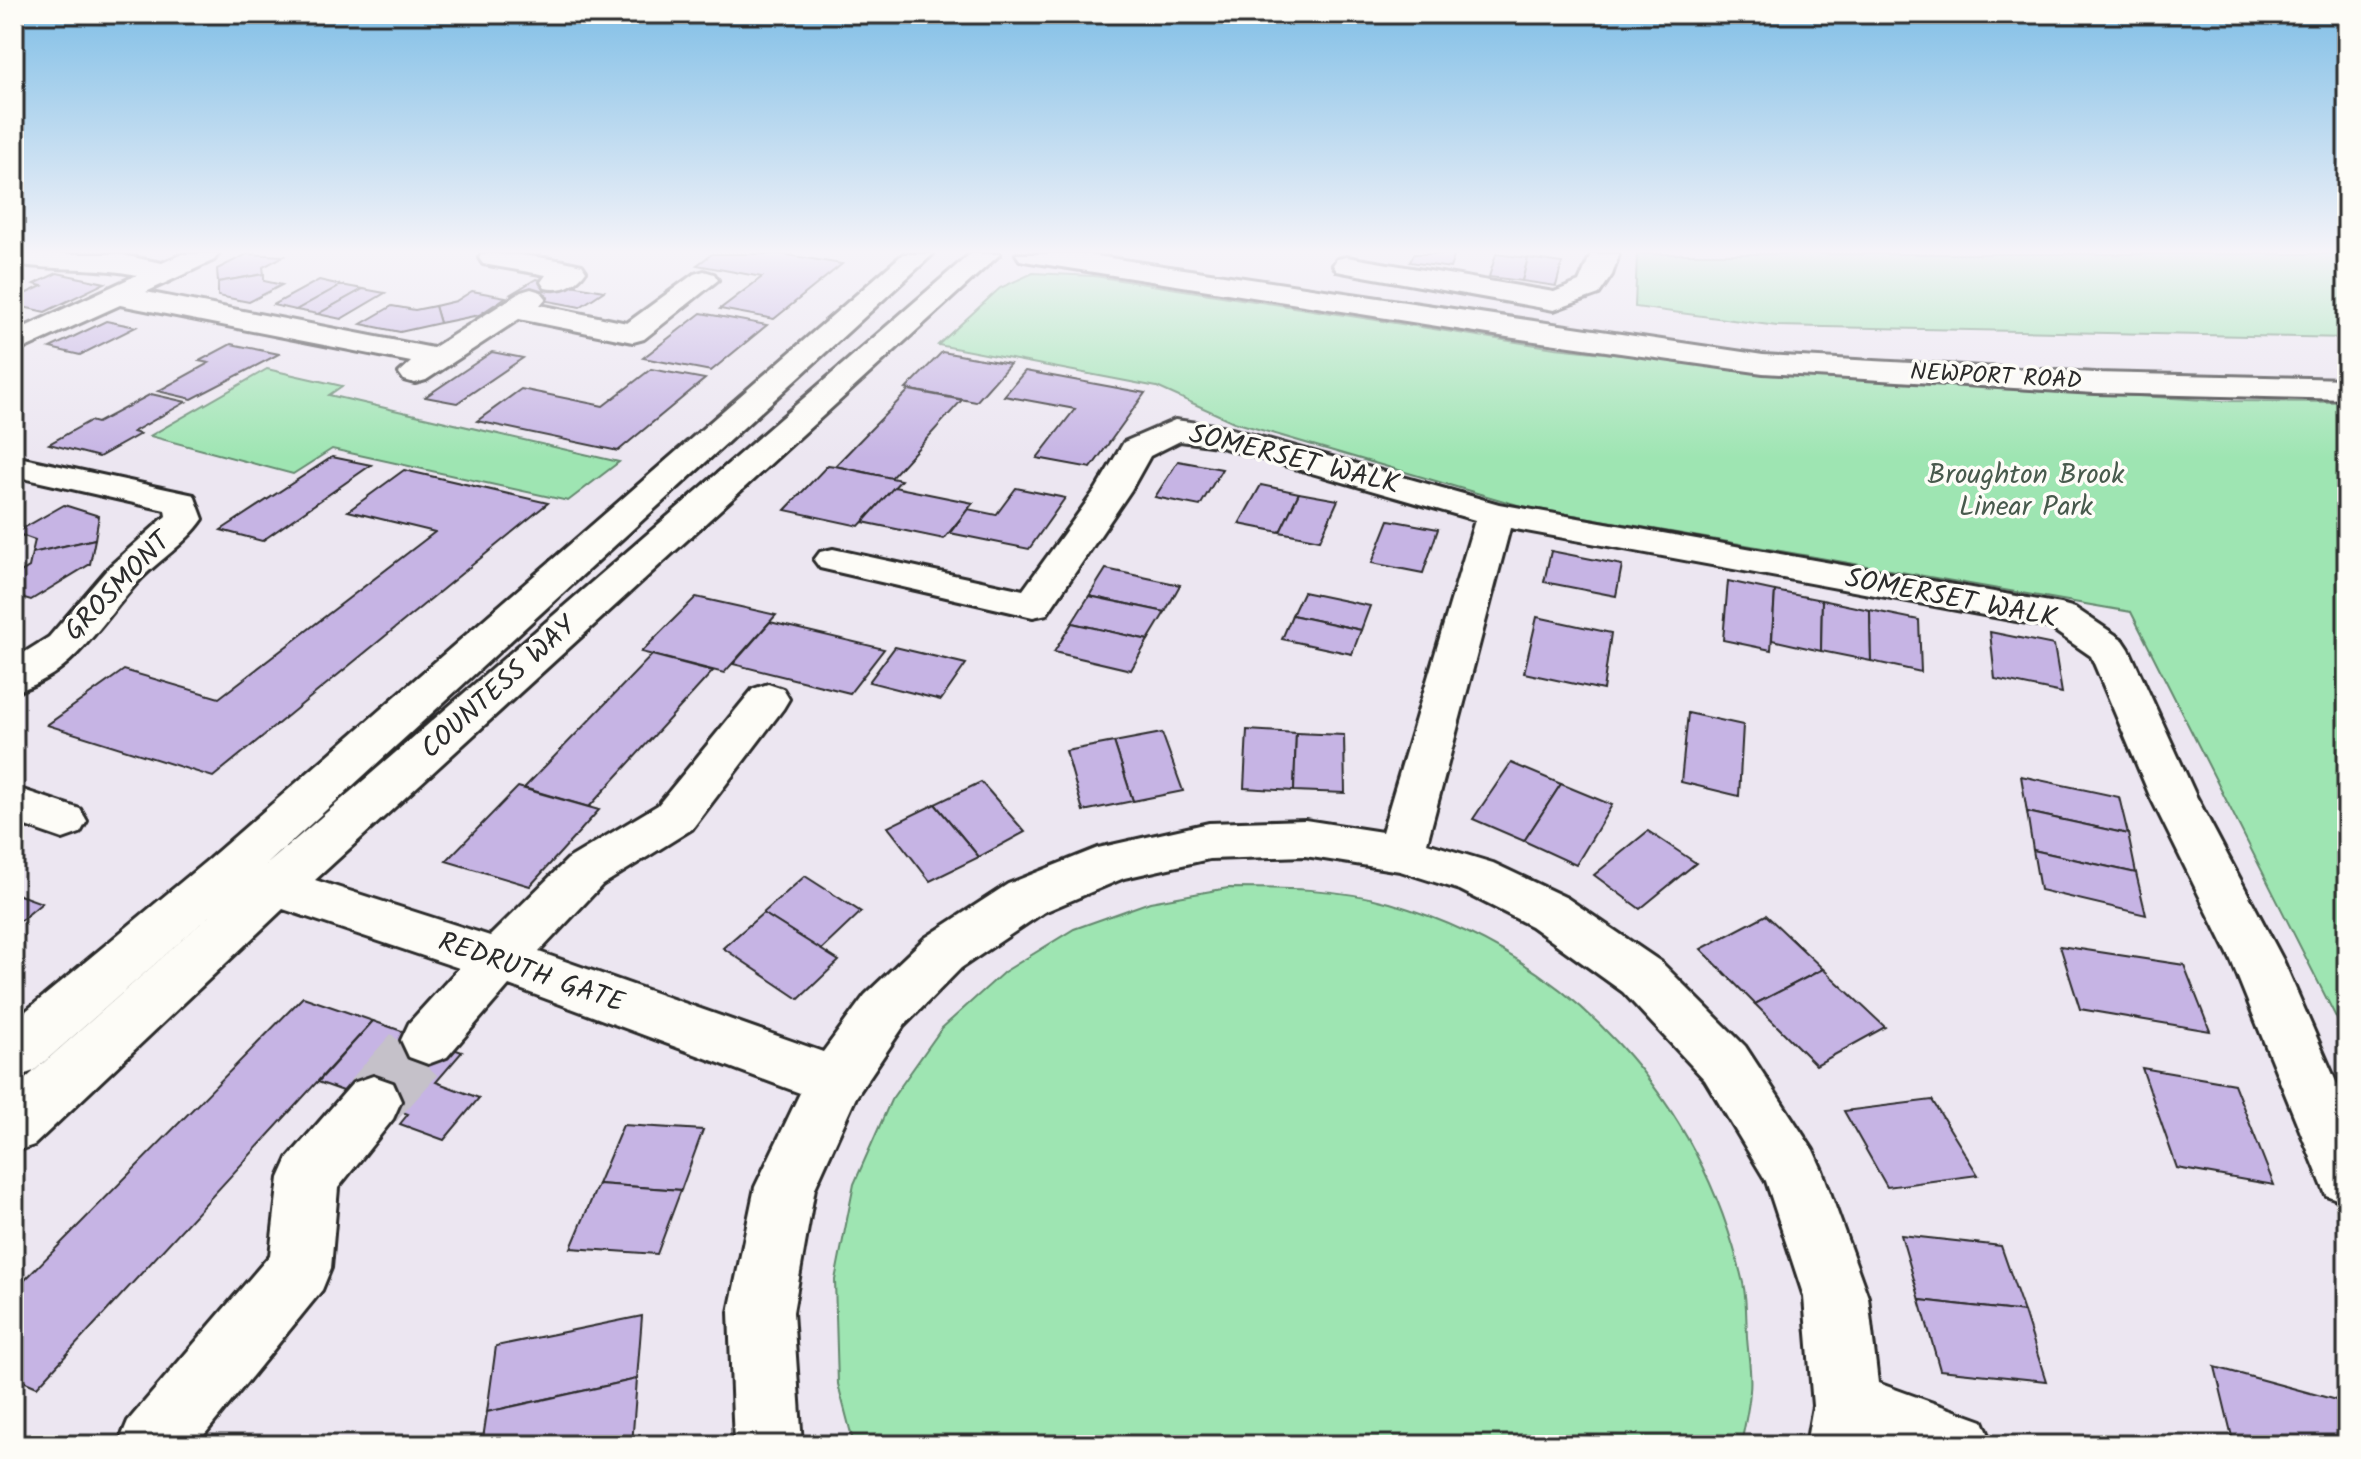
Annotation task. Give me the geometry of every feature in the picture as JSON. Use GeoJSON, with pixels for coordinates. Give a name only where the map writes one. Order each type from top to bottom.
{"type":"FeatureCollection","features":[{"type":"Feature","properties":{"kind":"street"},"geometry":{"type":"LineString","coordinates":[[14,344],[62,322]]}},
{"type":"Feature","properties":{"kind":"street"},"geometry":{"type":"LineString","coordinates":[[254,322],[439,358]]}},
{"type":"Feature","properties":{"kind":"street"},"geometry":{"type":"LineString","coordinates":[[406,379],[493,322]]}},
{"type":"Feature","properties":{"kind":"street"},"geometry":{"type":"LineString","coordinates":[[603,322],[633,333],[648,322]]}},
{"type":"Feature","properties":{"kind":"street","name":"COUNTESS WAY"},"geometry":{"type":"LineString","coordinates":[[14,1054],[226,872],[843,322]]}},
{"type":"Feature","properties":{"kind":"street","name":"COUNTESS WAY"},"geometry":{"type":"LineString","coordinates":[[14,1126],[276,886],[910,322]]}},
{"type":"Feature","properties":{"kind":"street","name":"NEWPORT ROAD"},"geometry":{"type":"LineString","coordinates":[[1469,322],[1763,364],[2095,383],[2347,389]]}},
{"type":"Feature","properties":{"kind":"street"},"geometry":{"type":"LineString","coordinates":[[1480,322],[1507,328]]}},
{"type":"Feature","properties":{"kind":"street","name":"SOMERSET WALK"},"geometry":{"type":"LineString","coordinates":[[833,560],[1033,605],[1113,490],[1136,449],[1175,430],[1221,436],[1495,514],[2061,617],[2108,649],[2173,796],[2257,960],[2347,1175]]}},
{"type":"Feature","properties":{"kind":"street","name":"GROSMONT"},"geometry":{"type":"LineString","coordinates":[[14,466],[181,503],[185,519],[124,574],[64,646],[14,678]]}},
{"type":"Feature","properties":{"kind":"street"},"geometry":{"type":"LineString","coordinates":[[1400,853],[1495,514]]}},
{"type":"Feature","properties":{"kind":"street"},"geometry":{"type":"LineString","coordinates":[[428,1040],[499,960],[585,872],[675,817],[768,699]]}},
{"type":"Feature","properties":{"kind":"street"},"geometry":{"type":"LineString","coordinates":[[14,804],[63,821]]}},
{"type":"Feature","properties":{"kind":"street"},"geometry":{"type":"LineString","coordinates":[[768,1445],[761,1312],[785,1187],[835,1081],[884,1011],[943,953],[1026,898],[1115,861],[1209,841],[1305,838],[1400,853],[1476,876],[1549,912],[1642,977],[1725,1063],[1792,1170],[1836,1297],[1843,1425],[1959,1445]]}},
{"type":"Feature","properties":{"kind":"street","name":"REDRUTH GATE"},"geometry":{"type":"LineString","coordinates":[[226,872],[499,960],[835,1081]]}},
{"type":"Feature","properties":{"kind":"street"},"geometry":{"type":"LineString","coordinates":[[152,1445],[300,1268],[309,1178],[373,1101]]}},
{"type":"Feature","properties":{"kind":"green space","name":"Broughton Brook Linear Park"},"geometry":{"type":"Polygon","coordinates":[[[963,322],[1389,322],[1555,348],[1855,379],[2221,401],[2347,402],[2347,1039],[2131,612],[1521,506],[1234,422],[1157,387],[938,345],[963,322]]]}},
{"type":"Feature","properties":{"kind":"green space"},"geometry":{"type":"Polygon","coordinates":[[[1748,322],[2347,322],[2347,338],[1777,326],[1748,322]]]}},
{"type":"Feature","properties":{"kind":"green space"},"geometry":{"type":"Polygon","coordinates":[[[267,369],[342,386],[329,395],[619,462],[568,501],[332,449],[293,474],[150,436],[267,369]]]}},
{"type":"Feature","properties":{"kind":"green space"},"geometry":{"type":"Polygon","coordinates":[[[1228,888],[1350,894],[1390,903],[1456,927],[1516,959],[1571,998],[1619,1044],[1661,1096],[1695,1154],[1723,1216],[1746,1303],[1750,1385],[1741,1445],[854,1445],[838,1384],[835,1280],[854,1184],[891,1100],[942,1028],[1004,972],[1074,929],[1150,902],[1228,888]]]}},
{"type":"Feature","properties":{"kind":"building"},"geometry":{"type":"Polygon","coordinates":[[[104,322],[136,327],[80,355],[50,348],[104,322]]]}},
{"type":"Feature","properties":{"kind":"building"},"geometry":{"type":"Polygon","coordinates":[[[364,322],[440,323],[400,332],[361,324],[364,322]]]}},
{"type":"Feature","properties":{"kind":"building"},"geometry":{"type":"Polygon","coordinates":[[[689,322],[767,325],[711,371],[643,358],[689,322]]]}},
{"type":"Feature","properties":{"kind":"building"},"geometry":{"type":"Polygon","coordinates":[[[231,344],[279,354],[192,399],[158,391],[209,363],[199,361],[231,344]]]}},
{"type":"Feature","properties":{"kind":"building"},"geometry":{"type":"Polygon","coordinates":[[[492,352],[523,358],[457,403],[425,397],[492,352]]]}},
{"type":"Feature","properties":{"kind":"building"},"geometry":{"type":"Polygon","coordinates":[[[942,352],[1010,364],[976,402],[906,389],[942,352]]]}},
{"type":"Feature","properties":{"kind":"building"},"geometry":{"type":"Polygon","coordinates":[[[651,369],[705,379],[618,451],[477,421],[521,389],[603,406],[651,369]]]}},
{"type":"Feature","properties":{"kind":"building"},"geometry":{"type":"Polygon","coordinates":[[[1025,371],[1145,393],[1091,468],[1037,458],[1075,409],[1004,396],[1025,371]]]}},
{"type":"Feature","properties":{"kind":"building"},"geometry":{"type":"Polygon","coordinates":[[[909,390],[962,400],[891,478],[835,466],[909,390]]]}},
{"type":"Feature","properties":{"kind":"building"},"geometry":{"type":"Polygon","coordinates":[[[151,394],[186,402],[133,432],[140,434],[99,457],[49,444],[90,421],[97,423],[151,394]]]}},
{"type":"Feature","properties":{"kind":"building"},"geometry":{"type":"Polygon","coordinates":[[[332,457],[371,465],[262,541],[221,530],[332,457]]]}},
{"type":"Feature","properties":{"kind":"building"},"geometry":{"type":"Polygon","coordinates":[[[1178,461],[1222,469],[1200,506],[1155,497],[1178,461]]]}},
{"type":"Feature","properties":{"kind":"building"},"geometry":{"type":"Polygon","coordinates":[[[828,465],[901,480],[859,526],[785,510],[828,465]]]}},
{"type":"Feature","properties":{"kind":"building"},"geometry":{"type":"Polygon","coordinates":[[[404,470],[548,503],[213,777],[47,725],[124,670],[219,698],[435,532],[348,511],[404,470]]]}},
{"type":"Feature","properties":{"kind":"building"},"geometry":{"type":"Polygon","coordinates":[[[1261,485],[1299,493],[1280,532],[1239,524],[1261,485]]]}},
{"type":"Feature","properties":{"kind":"building"},"geometry":{"type":"Polygon","coordinates":[[[894,487],[973,503],[944,539],[863,522],[894,487]]]}},
{"type":"Feature","properties":{"kind":"building"},"geometry":{"type":"Polygon","coordinates":[[[1016,488],[1065,498],[1029,549],[950,533],[968,509],[996,515],[1016,488]]]}},
{"type":"Feature","properties":{"kind":"building"},"geometry":{"type":"Polygon","coordinates":[[[1299,493],[1338,500],[1320,540],[1280,532],[1299,493]]]}},
{"type":"Feature","properties":{"kind":"building"},"geometry":{"type":"Polygon","coordinates":[[[64,505],[99,516],[95,539],[32,553],[35,540],[15,533],[64,505]]]}},
{"type":"Feature","properties":{"kind":"building"},"geometry":{"type":"Polygon","coordinates":[[[1389,520],[1438,529],[1423,573],[1372,563],[1389,520]]]}},
{"type":"Feature","properties":{"kind":"building"},"geometry":{"type":"Polygon","coordinates":[[[95,539],[90,564],[31,600],[14,595],[14,576],[29,567],[32,553],[95,539]]]}},
{"type":"Feature","properties":{"kind":"building"},"geometry":{"type":"Polygon","coordinates":[[[1551,551],[1622,565],[1616,596],[1544,582],[1551,551]]]}},
{"type":"Feature","properties":{"kind":"building"},"geometry":{"type":"Polygon","coordinates":[[[1106,569],[1180,585],[1165,612],[1089,596],[1106,569]]]}},
{"type":"Feature","properties":{"kind":"building"},"geometry":{"type":"Polygon","coordinates":[[[1728,581],[1775,591],[1771,650],[1723,640],[1728,581]]]}},
{"type":"Feature","properties":{"kind":"building"},"geometry":{"type":"Polygon","coordinates":[[[1775,591],[1822,600],[1821,651],[1772,640],[1775,591]]]}},
{"type":"Feature","properties":{"kind":"building"},"geometry":{"type":"Polygon","coordinates":[[[1303,592],[1370,606],[1361,630],[1292,615],[1303,592]]]}},
{"type":"Feature","properties":{"kind":"building"},"geometry":{"type":"Polygon","coordinates":[[[1089,596],[1165,612],[1148,640],[1072,623],[1089,596]]]}},
{"type":"Feature","properties":{"kind":"building"},"geometry":{"type":"Polygon","coordinates":[[[696,597],[776,615],[724,673],[641,652],[696,597]]]}},
{"type":"Feature","properties":{"kind":"building"},"geometry":{"type":"Polygon","coordinates":[[[1822,600],[1870,610],[1871,661],[1821,651],[1822,600]]]}},
{"type":"Feature","properties":{"kind":"building"},"geometry":{"type":"Polygon","coordinates":[[[1870,610],[1919,620],[1921,672],[1871,661],[1870,610]]]}},
{"type":"Feature","properties":{"kind":"building"},"geometry":{"type":"Polygon","coordinates":[[[1292,615],[1361,630],[1352,654],[1282,639],[1292,615]]]}},
{"type":"Feature","properties":{"kind":"building"},"geometry":{"type":"Polygon","coordinates":[[[1537,617],[1611,633],[1603,690],[1524,673],[1537,617]]]}},
{"type":"Feature","properties":{"kind":"building"},"geometry":{"type":"Polygon","coordinates":[[[770,622],[884,649],[850,693],[733,664],[770,622]]]}},
{"type":"Feature","properties":{"kind":"building"},"geometry":{"type":"Polygon","coordinates":[[[1072,623],[1148,640],[1131,670],[1054,652],[1072,623]]]}},
{"type":"Feature","properties":{"kind":"building"},"geometry":{"type":"Polygon","coordinates":[[[1990,632],[2054,645],[2062,693],[1995,679],[1990,632]]]}},
{"type":"Feature","properties":{"kind":"building"},"geometry":{"type":"Polygon","coordinates":[[[895,647],[966,664],[941,700],[869,682],[895,647]]]}},
{"type":"Feature","properties":{"kind":"building"},"geometry":{"type":"Polygon","coordinates":[[[652,655],[713,671],[589,807],[524,788],[652,655]]]}},
{"type":"Feature","properties":{"kind":"building"},"geometry":{"type":"Polygon","coordinates":[[[1688,713],[1743,725],[1739,796],[1681,782],[1688,713]]]}},
{"type":"Feature","properties":{"kind":"building"},"geometry":{"type":"Polygon","coordinates":[[[1247,730],[1296,733],[1294,791],[1244,788],[1247,730]]]}},
{"type":"Feature","properties":{"kind":"building"},"geometry":{"type":"Polygon","coordinates":[[[1162,733],[1183,791],[1133,801],[1114,742],[1162,733]]]}},
{"type":"Feature","properties":{"kind":"building"},"geometry":{"type":"Polygon","coordinates":[[[1296,733],[1344,735],[1345,793],[1294,791],[1296,733]]]}},
{"type":"Feature","properties":{"kind":"building"},"geometry":{"type":"Polygon","coordinates":[[[1114,742],[1133,801],[1083,811],[1066,751],[1114,742]]]}},
{"type":"Feature","properties":{"kind":"building"},"geometry":{"type":"Polygon","coordinates":[[[1511,763],[1561,784],[1524,841],[1473,819],[1511,763]]]}},
{"type":"Feature","properties":{"kind":"building"},"geometry":{"type":"Polygon","coordinates":[[[2021,776],[2119,797],[2128,834],[2027,812],[2021,776]]]}},
{"type":"Feature","properties":{"kind":"building"},"geometry":{"type":"Polygon","coordinates":[[[981,782],[1025,832],[979,857],[935,804],[981,782]]]}},
{"type":"Feature","properties":{"kind":"building"},"geometry":{"type":"Polygon","coordinates":[[[1561,784],[1612,805],[1576,865],[1524,841],[1561,784]]]}},
{"type":"Feature","properties":{"kind":"building"},"geometry":{"type":"Polygon","coordinates":[[[518,787],[599,810],[530,886],[446,861],[518,787]]]}},
{"type":"Feature","properties":{"kind":"building"},"geometry":{"type":"Polygon","coordinates":[[[935,804],[979,857],[930,881],[888,827],[935,804]]]}},
{"type":"Feature","properties":{"kind":"building"},"geometry":{"type":"Polygon","coordinates":[[[2027,812],[2128,834],[2136,873],[2033,850],[2027,812]]]}},
{"type":"Feature","properties":{"kind":"building"},"geometry":{"type":"Polygon","coordinates":[[[1648,831],[1696,863],[1640,909],[1594,875],[1648,831]]]}},
{"type":"Feature","properties":{"kind":"building"},"geometry":{"type":"Polygon","coordinates":[[[2033,850],[2136,873],[2146,915],[2040,890],[2033,850]]]}},
{"type":"Feature","properties":{"kind":"building"},"geometry":{"type":"Polygon","coordinates":[[[805,876],[861,912],[821,950],[763,913],[805,876]]]}},
{"type":"Feature","properties":{"kind":"building"},"geometry":{"type":"Polygon","coordinates":[[[14,893],[42,903],[14,926],[14,893]]]}},
{"type":"Feature","properties":{"kind":"building"},"geometry":{"type":"Polygon","coordinates":[[[763,913],[839,961],[799,999],[723,948],[763,913]]]}},
{"type":"Feature","properties":{"kind":"building"},"geometry":{"type":"Polygon","coordinates":[[[1766,915],[1823,969],[1755,1004],[1701,949],[1766,915]]]}},
{"type":"Feature","properties":{"kind":"building"},"geometry":{"type":"Polygon","coordinates":[[[2060,946],[2184,965],[2210,1031],[2080,1009],[2060,946]]]}},
{"type":"Feature","properties":{"kind":"building"},"geometry":{"type":"Polygon","coordinates":[[[1823,969],[1885,1027],[1816,1065],[1755,1004],[1823,969]]]}},
{"type":"Feature","properties":{"kind":"building"},"geometry":{"type":"Polygon","coordinates":[[[303,997],[373,1021],[37,1387],[14,1377],[14,1291],[303,997]]]}},
{"type":"Feature","properties":{"kind":"building"},"geometry":{"type":"Polygon","coordinates":[[[373,1021],[462,1052],[436,1082],[479,1098],[444,1140],[400,1124],[408,1114],[318,1082],[373,1021]]]}},
{"type":"Feature","properties":{"kind":"building"},"geometry":{"type":"Polygon","coordinates":[[[2142,1068],[2234,1084],[2274,1185],[2177,1168],[2142,1068]]]}},
{"type":"Feature","properties":{"kind":"building"},"geometry":{"type":"Polygon","coordinates":[[[1932,1100],[1978,1175],[1887,1187],[1844,1111],[1932,1100]]]}},
{"type":"Feature","properties":{"kind":"building"},"geometry":{"type":"Polygon","coordinates":[[[623,1125],[703,1130],[681,1190],[598,1184],[623,1125]]]}},
{"type":"Feature","properties":{"kind":"building"},"geometry":{"type":"Polygon","coordinates":[[[598,1184],[681,1190],[657,1254],[571,1248],[598,1184]]]}},
{"type":"Feature","properties":{"kind":"building"},"geometry":{"type":"Polygon","coordinates":[[[1901,1235],[2001,1246],[2024,1312],[1920,1300],[1901,1235]]]}},
{"type":"Feature","properties":{"kind":"building"},"geometry":{"type":"Polygon","coordinates":[[[1920,1300],[2024,1312],[2046,1381],[1940,1370],[1920,1300]]]}},
{"type":"Feature","properties":{"kind":"building"},"geometry":{"type":"Polygon","coordinates":[[[642,1316],[637,1379],[487,1412],[496,1346],[642,1316]]]}},
{"type":"Feature","properties":{"kind":"building"},"geometry":{"type":"Polygon","coordinates":[[[2215,1367],[2347,1403],[2347,1445],[2234,1445],[2215,1367]]]}},
{"type":"Feature","properties":{"kind":"building"},"geometry":{"type":"Polygon","coordinates":[[[637,1379],[632,1445],[482,1445],[487,1412],[637,1379]]]}},
{"type":"Feature","properties":{"kind":"tunnel"},"geometry":{"type":"LineString","coordinates":[[422,1046],[428,1040]]}},
{"type":"Feature","properties":{"kind":"tunnel"},"geometry":{"type":"LineString","coordinates":[[373,1101],[422,1046]]}}]}
